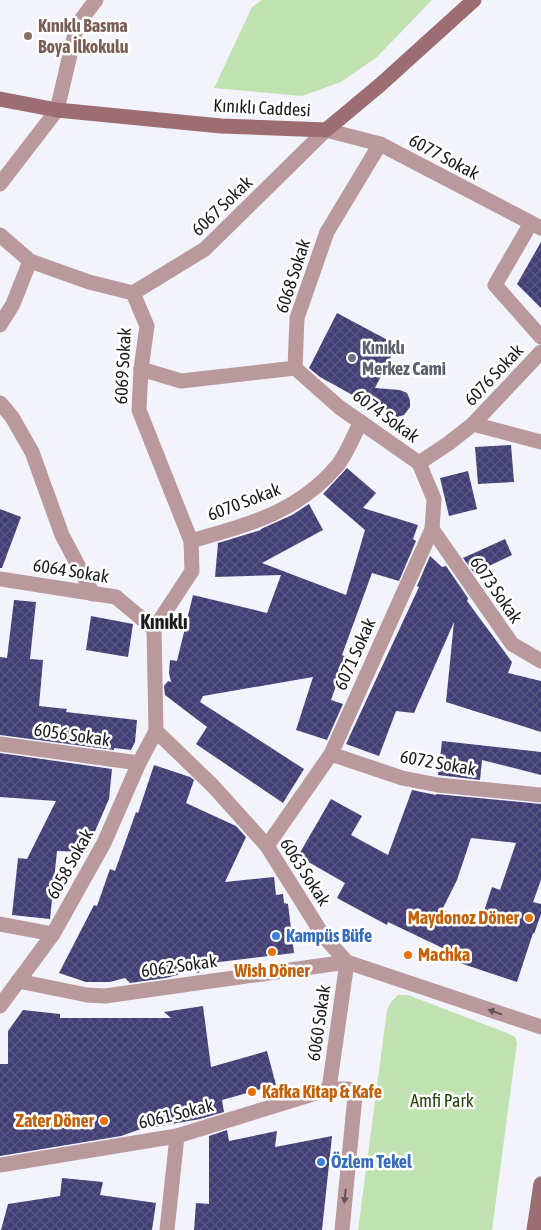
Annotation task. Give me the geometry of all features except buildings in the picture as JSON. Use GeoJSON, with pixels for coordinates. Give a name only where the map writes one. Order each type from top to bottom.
{"type":"FeatureCollection","features":[{"type":"Feature","properties":{"kind":"street"},"geometry":{"type":"LineString","coordinates":[[0,184],[57,110],[77,25],[96,0]]}},
{"type":"Feature","properties":{"kind":"street","name":"Kınıklı Caddesi"},"geometry":{"type":"LineString","coordinates":[[0,99],[57,110],[221,126],[326,130],[380,85],[474,0]]}},
{"type":"Feature","properties":{"kind":"street","name":"6077 Sokak"},"geometry":{"type":"LineString","coordinates":[[326,130],[380,144],[536,226]]}},
{"type":"Feature","properties":{"kind":"street","name":"6067 Sokak"},"geometry":{"type":"LineString","coordinates":[[133,294],[206,249],[326,130]]}},
{"type":"Feature","properties":{"kind":"street","name":"6068 Sokak"},"geometry":{"type":"LineString","coordinates":[[295,368],[297,318],[327,232],[380,144]]}},
{"type":"Feature","properties":{"kind":"street","name":"6076 Sokak"},"geometry":{"type":"LineString","coordinates":[[536,226],[495,285],[541,337]]}},
{"type":"Feature","properties":{"kind":"street"},"geometry":{"type":"LineString","coordinates":[[0,235],[30,261],[89,282],[133,294]]}},
{"type":"Feature","properties":{"kind":"street"},"geometry":{"type":"LineString","coordinates":[[0,325],[13,304],[30,261]]}},
{"type":"Feature","properties":{"kind":"street","name":"6069 Sokak"},"geometry":{"type":"LineString","coordinates":[[133,294],[147,326],[141,369],[139,410],[191,541],[192,571],[154,629]]}},
{"type":"Feature","properties":{"kind":"street","name":"6076 Sokak"},"geometry":{"type":"LineString","coordinates":[[473,424],[541,352]]}},
{"type":"Feature","properties":{"kind":"street"},"geometry":{"type":"LineString","coordinates":[[141,369],[180,381],[295,368]]}},
{"type":"Feature","properties":{"kind":"street","name":"6074 Sokak"},"geometry":{"type":"LineString","coordinates":[[295,368],[339,406],[419,463],[473,424]]}},
{"type":"Feature","properties":{"kind":"street"},"geometry":{"type":"LineString","coordinates":[[0,403],[12,417],[32,452],[62,535],[93,594]]}},
{"type":"Feature","properties":{"kind":"street","name":"6070 Sokak"},"geometry":{"type":"LineString","coordinates":[[191,541],[274,514],[310,493],[338,465],[361,422]]}},
{"type":"Feature","properties":{"kind":"street"},"geometry":{"type":"LineString","coordinates":[[473,424],[541,442]]}},
{"type":"Feature","properties":{"kind":"street","name":"6071 Sokak"},"geometry":{"type":"LineString","coordinates":[[267,846],[331,754],[432,529],[434,499],[419,463]]}},
{"type":"Feature","properties":{"kind":"street","name":"6073 Sokak"},"geometry":{"type":"LineString","coordinates":[[432,529],[512,644],[541,661]]}},
{"type":"Feature","properties":{"kind":"street","name":"6064 Sokak"},"geometry":{"type":"LineString","coordinates":[[0,579],[116,597],[154,629]]}},
{"type":"Feature","properties":{"kind":"street"},"geometry":{"type":"LineString","coordinates":[[154,629],[156,731]]}},
{"type":"Feature","properties":{"kind":"street","name":"6058 Sokak"},"geometry":{"type":"LineString","coordinates":[[0,1006],[53,934],[104,843],[139,763],[156,731]]}},
{"type":"Feature","properties":{"kind":"street","name":"6063 Sokak"},"geometry":{"type":"LineString","coordinates":[[156,731],[213,786],[267,846],[324,937],[346,962]]}},
{"type":"Feature","properties":{"kind":"street","name":"6056 Sokak"},"geometry":{"type":"LineString","coordinates":[[0,744],[139,763]]}},
{"type":"Feature","properties":{"kind":"street","name":"6072 Sokak"},"geometry":{"type":"LineString","coordinates":[[331,754],[402,778],[438,785],[541,795]]}},
{"type":"Feature","properties":{"kind":"street"},"geometry":{"type":"LineString","coordinates":[[0,924],[53,934]]}},
{"type":"Feature","properties":{"kind":"street"},"geometry":{"type":"LineString","coordinates":[[346,962],[541,1027]]}},
{"type":"Feature","properties":{"kind":"street","name":"6062 Sokak"},"geometry":{"type":"LineString","coordinates":[[18,981],[105,996],[346,962]]}},
{"type":"Feature","properties":{"kind":"street","name":"6060 Sokak"},"geometry":{"type":"LineString","coordinates":[[329,1089],[346,962]]}},
{"type":"Feature","properties":{"kind":"street","name":"6061 Sokak"},"geometry":{"type":"LineString","coordinates":[[0,1165],[177,1136],[329,1089],[349,1089],[355,1096],[342,1230]]}},
{"type":"Feature","properties":{"kind":"street"},"geometry":{"type":"LineString","coordinates":[[167,1230],[177,1136]]}},
{"type":"Feature","properties":{"kind":"street"},"geometry":{"type":"LineString","coordinates":[[534,1230],[541,1184]]}},
{"type":"Feature","properties":{"kind":"green space"},"geometry":{"type":"Polygon","coordinates":[[[262,0],[432,0],[377,57],[341,82],[302,96],[214,88],[252,7],[262,0]]]}},
{"type":"Feature","properties":{"kind":"green space","name":"Amfi Park"},"geometry":{"type":"Polygon","coordinates":[[[398,995],[408,995],[515,1037],[517,1043],[492,1230],[358,1230],[387,1010],[391,1002],[398,995]]]}},
{"type":"Feature","properties":{"kind":"place","name":"Kınıklı Basma Boya İlkokulu"},"geometry":{"type":"Point","coordinates":[28,36]}},
{"type":"Feature","properties":{"kind":"place","name":"Kınıklı Merkez Cami"},"geometry":{"type":"Point","coordinates":[352,358]}},
{"type":"Feature","properties":{"kind":"place","name":"Maydonoz Döner"},"geometry":{"type":"Point","coordinates":[529,918]}},
{"type":"Feature","properties":{"kind":"place","name":"Kampüs Büfe"},"geometry":{"type":"Point","coordinates":[276,936]}},
{"type":"Feature","properties":{"kind":"place","name":"Wish Döner"},"geometry":{"type":"Point","coordinates":[272,952]}},
{"type":"Feature","properties":{"kind":"place","name":"Machka"},"geometry":{"type":"Point","coordinates":[408,955]}},
{"type":"Feature","properties":{"kind":"place","name":"Kafka Kitap & Kafe"},"geometry":{"type":"Point","coordinates":[252,1092]}},
{"type":"Feature","properties":{"kind":"place","name":"Zater Döner"},"geometry":{"type":"Point","coordinates":[104,1121]}},
{"type":"Feature","properties":{"kind":"place","name":"Özlem Tekel"},"geometry":{"type":"Point","coordinates":[321,1162]}},
{"type":"Feature","properties":{"kind":"district","name":"Kınıklı"},"geometry":{"type":"Point","coordinates":[164,622]}}]}
